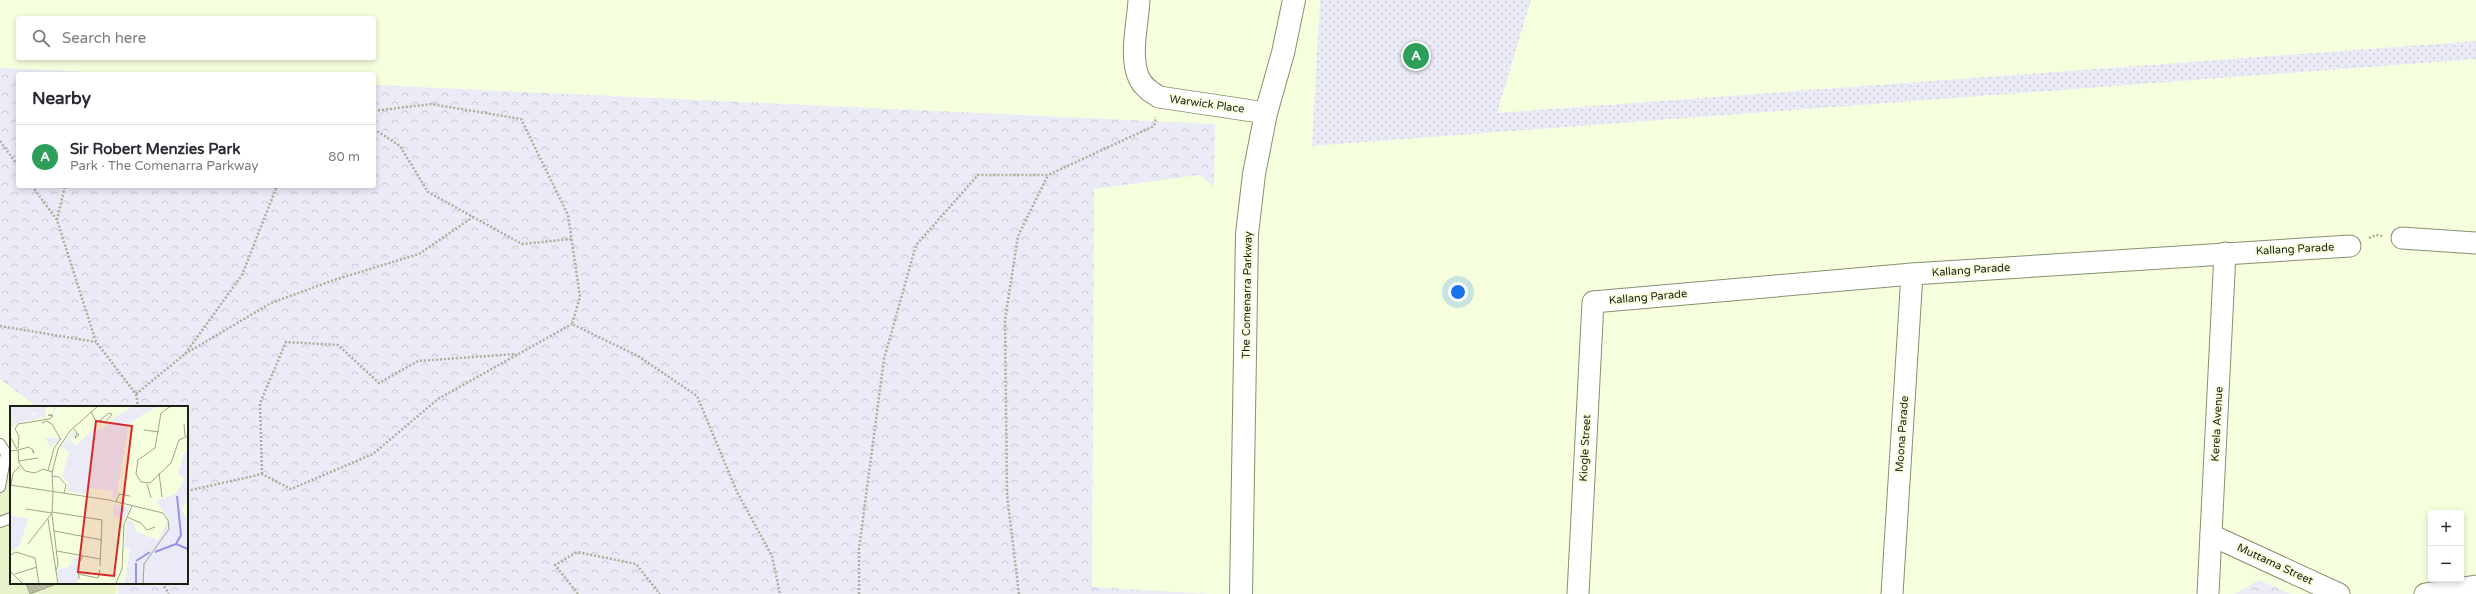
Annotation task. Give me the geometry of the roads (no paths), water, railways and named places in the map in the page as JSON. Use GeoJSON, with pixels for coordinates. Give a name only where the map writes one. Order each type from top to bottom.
{"type":"FeatureCollection","features":[{"type":"Feature","properties":{"kind":"main road","name":"The Comenarra Parkway"},"geometry":{"type":"LineString","coordinates":[[1241,594],[1247,234],[1254,174],[1266,112],[1283,53],[1294,0]]}},
{"type":"Feature","properties":{"kind":"street","name":"Warwick Place"},"geometry":{"type":"LineString","coordinates":[[1139,0],[1135,61],[1139,78],[1147,89],[1159,97],[1266,112]]}},
{"type":"Feature","properties":{"kind":"street"},"geometry":{"type":"LineString","coordinates":[[2402,238],[2476,243]]}},
{"type":"Feature","properties":{"kind":"street","name":"Kallang Parade"},"geometry":{"type":"LineString","coordinates":[[1593,302],[1912,274],[2350,246]]}},
{"type":"Feature","properties":{"kind":"street","name":"Kerela Avenue"},"geometry":{"type":"LineString","coordinates":[[2208,594],[2225,253]]}},
{"type":"Feature","properties":{"kind":"street","name":"Moona Parade"},"geometry":{"type":"LineString","coordinates":[[1892,594],[1912,274]]}},
{"type":"Feature","properties":{"kind":"street","name":"Kiogle Street"},"geometry":{"type":"LineString","coordinates":[[1578,594],[1593,302]]}},
{"type":"Feature","properties":{"kind":"street","name":"Muttama Street"},"geometry":{"type":"LineString","coordinates":[[2211,535],[2339,594]]}},
{"type":"Feature","properties":{"kind":"street"},"geometry":{"type":"LineString","coordinates":[[2426,594],[2476,586]]}},
{"type":"Feature","properties":{"kind":"lane"},"geometry":{"type":"LineString","coordinates":[[0,444],[6,453],[0,488]]}},
{"type":"Feature","properties":{"kind":"lane"},"geometry":{"type":"LineString","coordinates":[[0,522],[10,518]]}},
{"type":"Feature","properties":{"kind":"place","name":"Sir Robert Menzies Park"},"geometry":{"type":"Point","coordinates":[1416,56]}}]}
